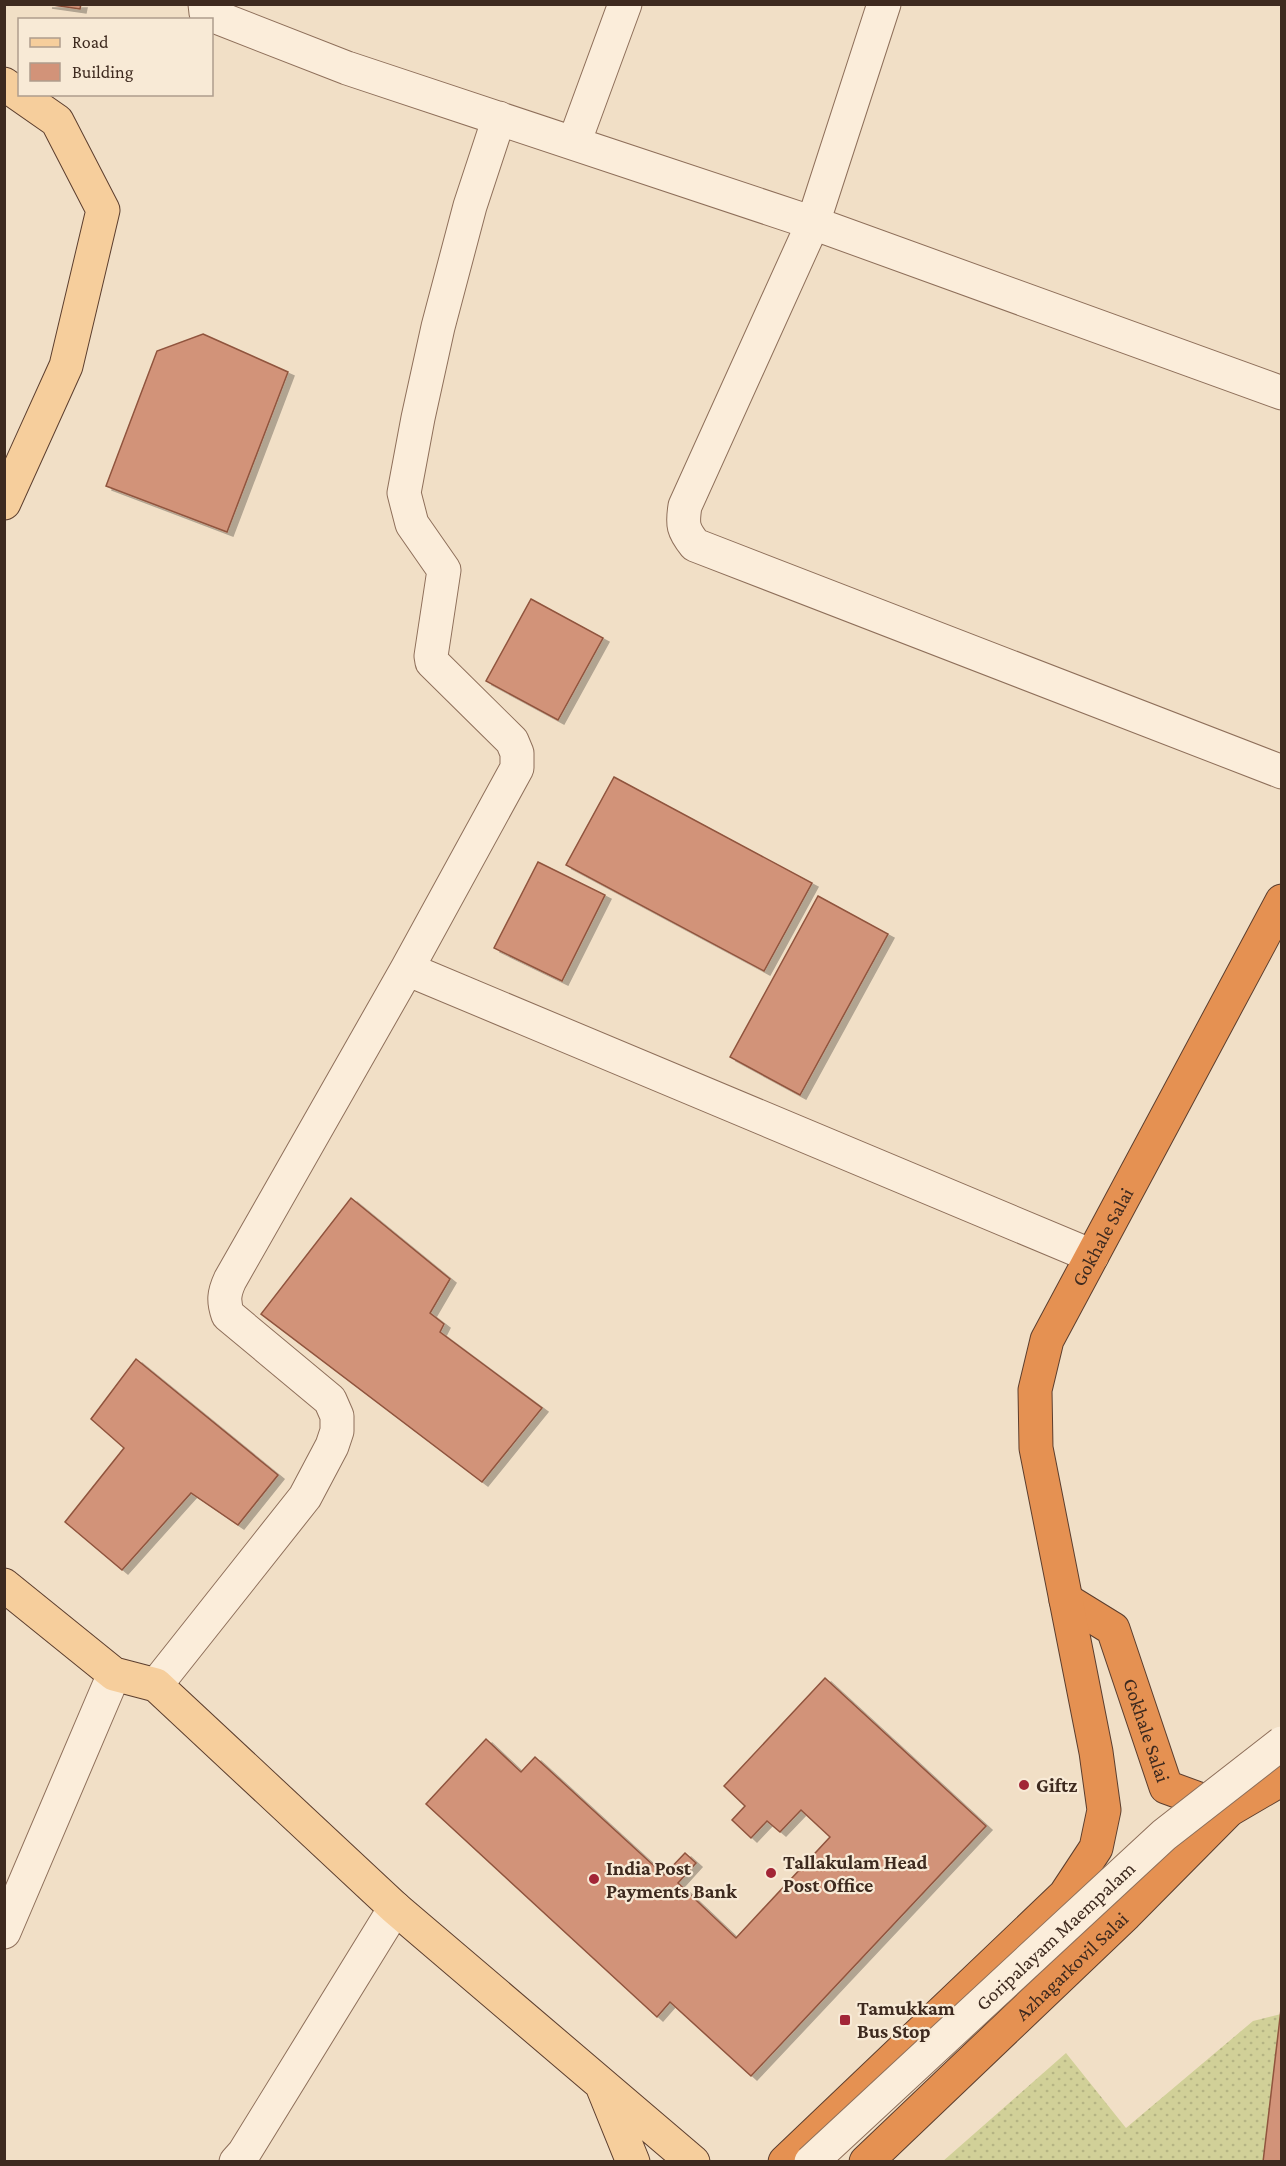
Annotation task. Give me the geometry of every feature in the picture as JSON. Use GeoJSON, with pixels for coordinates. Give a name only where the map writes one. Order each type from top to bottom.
{"type":"FeatureCollection","features":[{"type":"Feature","properties":{"kind":"highway","name":"Gokhale Salai"},"geometry":{"type":"LineString","coordinates":[[785,2162],[1065,1895],[1096,1848],[1104,1810],[1096,1752],[1036,1448],[1035,1390],[1047,1341],[1281,901]]}},
{"type":"Feature","properties":{"kind":"highway","name":"Gokhale Salai"},"geometry":{"type":"LineString","coordinates":[[1066,1600],[1113,1629],[1166,1787],[1229,1810]]}},
{"type":"Feature","properties":{"kind":"highway","name":"Azhagarkovil Salai"},"geometry":{"type":"LineString","coordinates":[[866,2162],[1126,1914],[1229,1810],[1281,1779]]}},
{"type":"Feature","properties":{"kind":"main road"},"geometry":{"type":"LineString","coordinates":[[4,84],[18,94]]}},
{"type":"Feature","properties":{"kind":"main road"},"geometry":{"type":"LineString","coordinates":[[4,503],[66,366],[103,210],[57,121],[21,96]]}},
{"type":"Feature","properties":{"kind":"main road"},"geometry":{"type":"LineString","coordinates":[[4,1585],[114,1674],[156,1685],[394,1908],[693,2162]]}},
{"type":"Feature","properties":{"kind":"main road"},"geometry":{"type":"LineString","coordinates":[[601,2084],[633,2162]]}},
{"type":"Feature","properties":{"kind":"street"},"geometry":{"type":"LineString","coordinates":[[574,143],[625,4]]}},
{"type":"Feature","properties":{"kind":"street"},"geometry":{"type":"LineString","coordinates":[[884,4],[813,223],[685,506],[683,520],[685,532],[695,545],[1281,772]]}},
{"type":"Feature","properties":{"kind":"street"},"geometry":{"type":"LineString","coordinates":[[204,12],[347,68],[813,223],[1281,393]]}},
{"type":"Feature","properties":{"kind":"street"},"geometry":{"type":"LineString","coordinates":[[156,1685],[305,1497],[332,1446],[337,1431],[337,1416],[330,1400],[228,1315],[224,1304],[224,1293],[518,768],[517,753],[512,741],[432,662],[444,570],[412,524],[404,493],[438,327],[470,206],[499,118]]}},
{"type":"Feature","properties":{"kind":"street"},"geometry":{"type":"LineString","coordinates":[[407,969],[1092,1256]]}},
{"type":"Feature","properties":{"kind":"street"},"geometry":{"type":"LineString","coordinates":[[4,1932],[114,1674]]}},
{"type":"Feature","properties":{"kind":"street","name":"Goripalayam Maempalam"},"geometry":{"type":"LineString","coordinates":[[812,2162],[1164,1835],[1281,1743]]}},
{"type":"Feature","properties":{"kind":"street"},"geometry":{"type":"LineString","coordinates":[[236,2162],[244,2153],[394,1908]]}},
{"type":"Feature","properties":{"kind":"shaded area"},"geometry":{"type":"Polygon","coordinates":[[[1281,2014],[1281,2161],[942,2162],[1066,2053],[1126,2128],[1253,2021],[1281,2014]]]}},
{"type":"Feature","properties":{"kind":"building"},"geometry":{"type":"Polygon","coordinates":[[[46,4],[81,4],[80,9],[46,4]]]}},
{"type":"Feature","properties":{"kind":"building"},"geometry":{"type":"Polygon","coordinates":[[[203,334],[288,372],[227,532],[106,486],[157,351],[203,334]]]}},
{"type":"Feature","properties":{"kind":"building"},"geometry":{"type":"Polygon","coordinates":[[[531,599],[603,638],[558,720],[486,681],[531,599]]]}},
{"type":"Feature","properties":{"kind":"building"},"geometry":{"type":"Polygon","coordinates":[[[614,777],[812,883],[764,971],[566,865],[614,777]]]}},
{"type":"Feature","properties":{"kind":"building"},"geometry":{"type":"Polygon","coordinates":[[[538,862],[605,895],[562,981],[494,948],[538,862]]]}},
{"type":"Feature","properties":{"kind":"building"},"geometry":{"type":"Polygon","coordinates":[[[818,896],[888,934],[800,1095],[730,1057],[818,896]]]}},
{"type":"Feature","properties":{"kind":"building"},"geometry":{"type":"Polygon","coordinates":[[[351,1198],[450,1279],[430,1313],[444,1324],[440,1332],[542,1408],[482,1482],[261,1314],[351,1198]]]}},
{"type":"Feature","properties":{"kind":"building"},"geometry":{"type":"Polygon","coordinates":[[[136,1359],[278,1475],[238,1525],[191,1493],[122,1570],[65,1522],[124,1448],[91,1419],[136,1359]]]}},
{"type":"Feature","properties":{"kind":"building","name":"India Post Payments Bank"},"geometry":{"type":"Polygon","coordinates":[[[825,1678],[986,1826],[751,2076],[670,2002],[657,2017],[426,1804],[486,1739],[521,1772],[535,1757],[664,1875],[685,1853],[696,1863],[678,1883],[736,1938],[830,1837],[801,1810],[780,1832],[767,1821],[751,1838],[732,1820],[745,1806],[724,1786],[825,1678]]]}},
{"type":"Feature","properties":{"kind":"building"},"geometry":{"type":"Polygon","coordinates":[[[1281,2009],[1282,2162],[1263,2162],[1281,2009]]]}},
{"type":"Feature","properties":{"kind":"place","name":"Giftz"},"geometry":{"type":"Point","coordinates":[1024,1785]}},
{"type":"Feature","properties":{"kind":"place","name":"Tallakulam Head Post Office"},"geometry":{"type":"Point","coordinates":[771,1873]}},
{"type":"Feature","properties":{"kind":"place","name":"India Post Payments Bank"},"geometry":{"type":"Point","coordinates":[594,1879]}},
{"type":"Feature","properties":{"kind":"place","name":"Tamukkam Bus Stop"},"geometry":{"type":"Point","coordinates":[845,2020]}}]}
